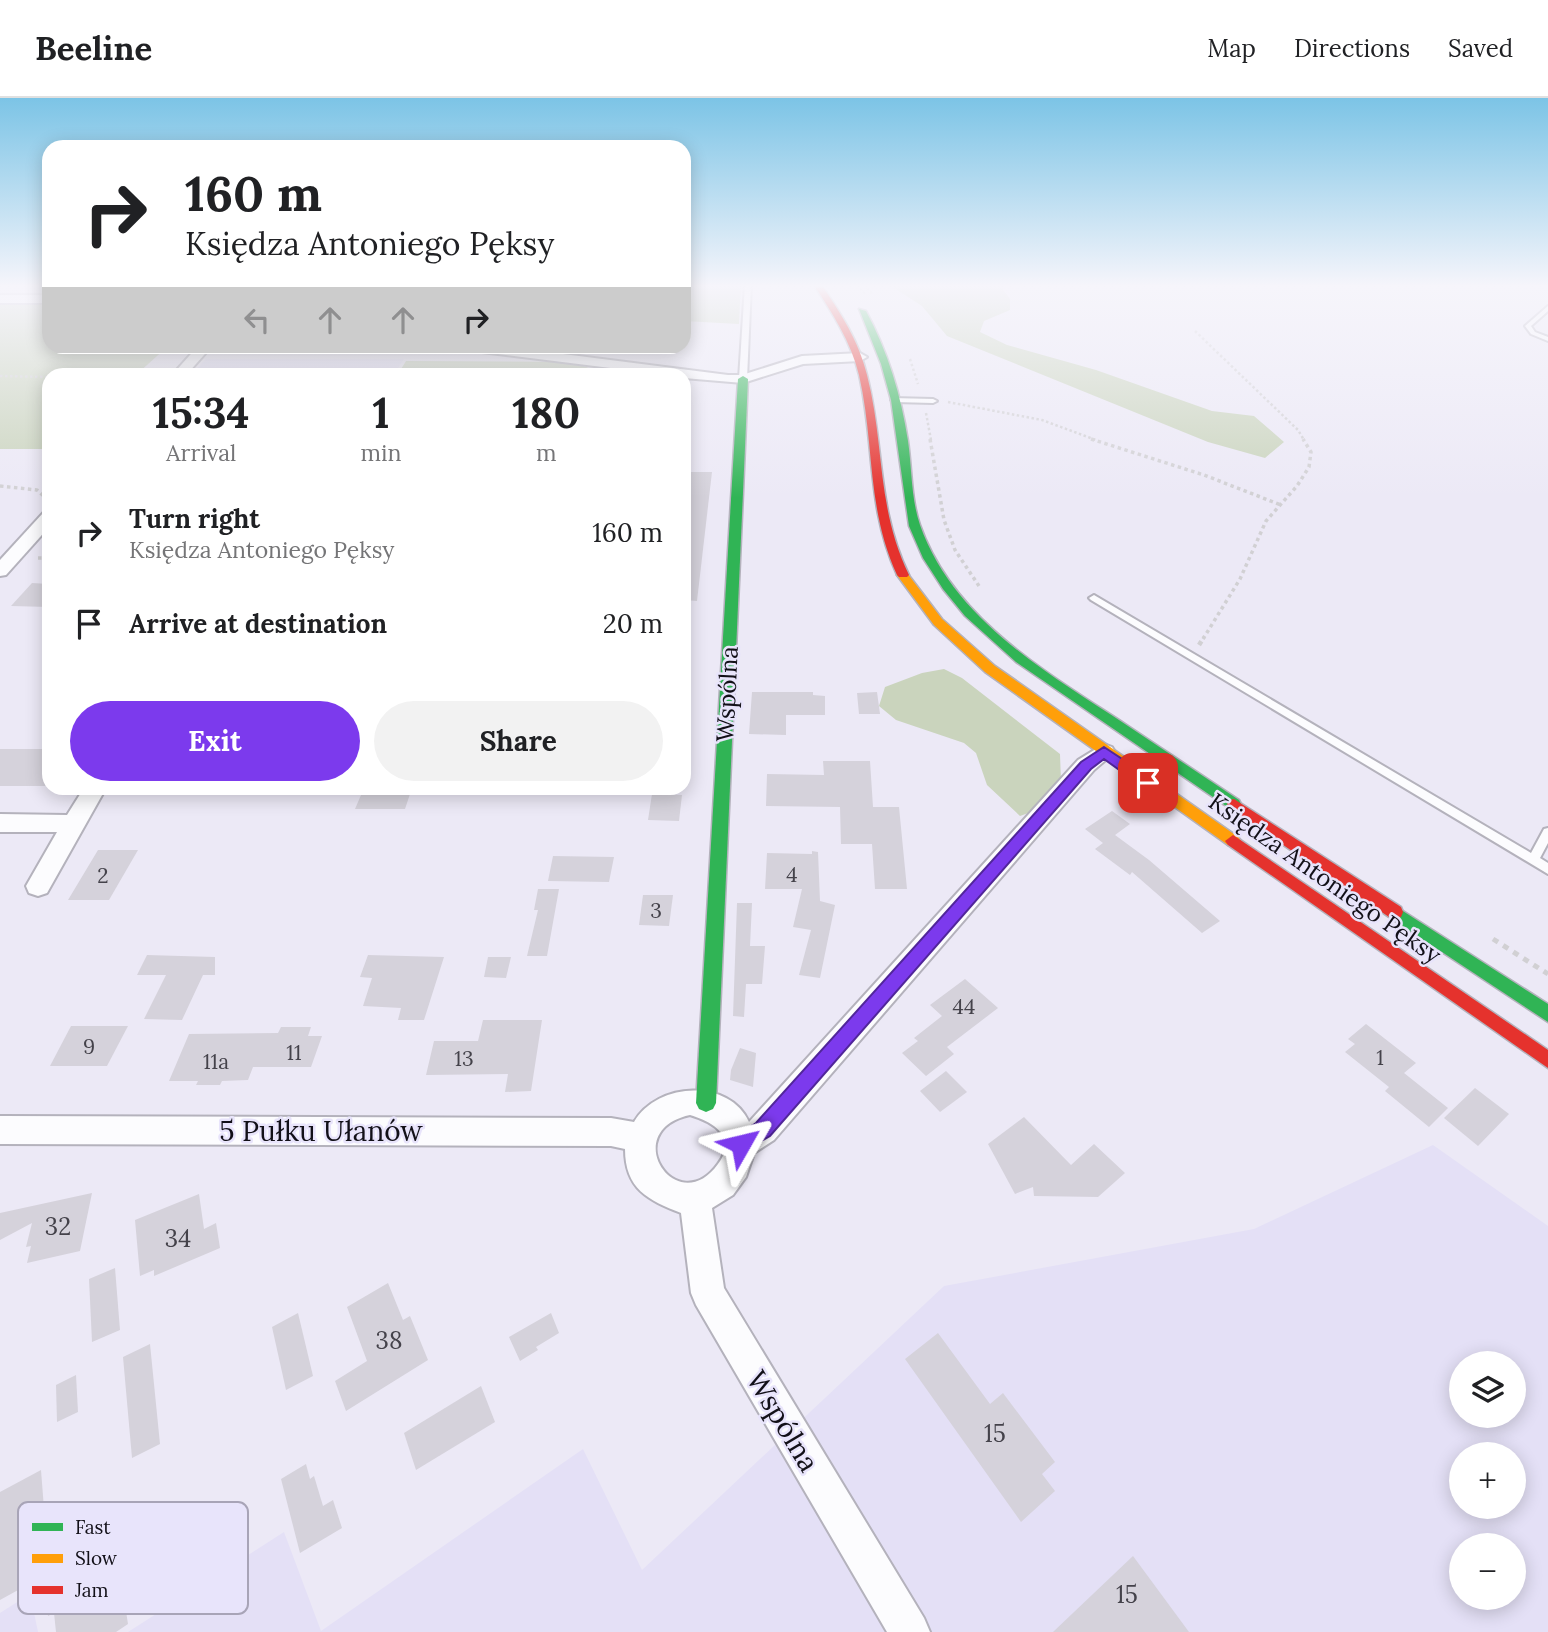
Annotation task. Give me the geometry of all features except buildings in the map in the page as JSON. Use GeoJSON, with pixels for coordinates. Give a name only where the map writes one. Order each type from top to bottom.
{"type":"FeatureCollection","features":[{"type":"Feature","properties":{"kind":"main road","name":"Księdza Antoniego Pęksy"},"geometry":{"type":"LineString","coordinates":[[885,356],[895,400],[914,523],[920,541],[950,593],[985,630],[1033,669],[1548,1014]]}},
{"type":"Feature","properties":{"kind":"main road","name":"Księdza Antoniego Pęksy"},"geometry":{"type":"LineString","coordinates":[[860,357],[866,380],[882,523],[893,556],[907,583],[940,625],[980,663],[1104,752],[1548,1060]]}},
{"type":"Feature","properties":{"kind":"main road","name":"Wspólna"},"geometry":{"type":"LineString","coordinates":[[706,1104],[743,379]]}},
{"type":"Feature","properties":{"kind":"street"},"geometry":{"type":"LineString","coordinates":[[546,356],[650,368]]}},
{"type":"Feature","properties":{"kind":"street"},"geometry":{"type":"LineString","coordinates":[[691,373],[743,379],[802,360],[860,357]]}},
{"type":"Feature","properties":{"kind":"street"},"geometry":{"type":"LineString","coordinates":[[0,571],[42,525]]}},
{"type":"Feature","properties":{"kind":"street"},"geometry":{"type":"LineString","coordinates":[[741,1144],[763,1130],[1086,765],[1104,752]]}},
{"type":"Feature","properties":{"kind":"street"},"geometry":{"type":"LineString","coordinates":[[37,886],[91,795]]}},
{"type":"Feature","properties":{"kind":"street"},"geometry":{"type":"LineString","coordinates":[[0,823],[76,824]]}},
{"type":"Feature","properties":{"kind":"street"},"geometry":{"type":"LineString","coordinates":[[690,1102],[706,1104],[719,1109],[730,1118],[741,1144],[737,1165],[724,1184],[710,1193],[679,1197],[664,1192],[651,1182],[643,1169],[640,1154],[642,1138],[649,1124],[667,1109],[690,1102]]}},
{"type":"Feature","properties":{"kind":"street","name":"5 Pułku Ułanów"},"geometry":{"type":"LineString","coordinates":[[0,1130],[611,1132],[642,1138]]}},
{"type":"Feature","properties":{"kind":"street","name":"Wspólna"},"geometry":{"type":"LineString","coordinates":[[695,1197],[708,1293],[909,1632]]}},
{"type":"Feature","properties":{"kind":"lane","name":"Wspólna"},"geometry":{"type":"LineString","coordinates":[[743,379],[744,356]]}},
{"type":"Feature","properties":{"kind":"lane"},"geometry":{"type":"LineString","coordinates":[[895,400],[926,400]]}},
{"type":"Feature","properties":{"kind":"lane"},"geometry":{"type":"LineString","coordinates":[[1094,598],[1548,869]]}},
{"type":"Feature","properties":{"kind":"lane"},"geometry":{"type":"LineString","coordinates":[[1533,860],[1548,832]]}},
{"type":"Feature","properties":{"kind":"path"},"geometry":{"type":"LineString","coordinates":[[1192,656],[1240,579],[1266,521],[1309,467],[1311,452],[1298,430],[1221,356]]}},
{"type":"Feature","properties":{"kind":"path"},"geometry":{"type":"LineString","coordinates":[[909,357],[916,381],[925,390],[928,408],[925,416],[944,520],[955,550],[981,588]]}},
{"type":"Feature","properties":{"kind":"path"},"geometry":{"type":"LineString","coordinates":[[903,358],[910,382],[926,400],[1042,420],[1130,453],[1204,475],[1281,505]]}},
{"type":"Feature","properties":{"kind":"path"},"geometry":{"type":"LineString","coordinates":[[0,376],[42,377]]}},
{"type":"Feature","properties":{"kind":"path"},"geometry":{"type":"LineString","coordinates":[[0,486],[37,491],[42,495]]}},
{"type":"Feature","properties":{"kind":"path"},"geometry":{"type":"LineString","coordinates":[[1482,932],[1548,974]]}},
{"type":"Feature","properties":{"kind":"shaded area"},"geometry":{"type":"Polygon","coordinates":[[[206,359],[404,359],[398,368],[198,368],[206,359]]]}},
{"type":"Feature","properties":{"kind":"shaded area"},"geometry":{"type":"Polygon","coordinates":[[[1433,1145],[1548,1226],[1548,1632],[128,1632],[156,1614],[248,1614],[248,1555],[284,1532],[321,1631],[583,1449],[642,1570],[944,1286],[1254,1229],[1433,1145]]]}},
{"type":"Feature","properties":{"kind":"shaded area"},"geometry":{"type":"Polygon","coordinates":[[[18,1602],[18,1614],[34,1614],[38,1632],[0,1632],[0,1613],[18,1602]]]}},
{"type":"Feature","properties":{"kind":"green space"},"geometry":{"type":"Polygon","coordinates":[[[0,356],[157,356],[144,368],[42,368],[42,449],[0,449],[0,356]]]}},
{"type":"Feature","properties":{"kind":"green space"},"geometry":{"type":"Polygon","coordinates":[[[995,356],[1045,356],[1096,370],[1212,411],[1254,416],[1284,442],[1265,458],[1208,442],[995,356]]]}},
{"type":"Feature","properties":{"kind":"green space"},"geometry":{"type":"Polygon","coordinates":[[[406,361],[573,362],[589,368],[402,368],[406,361]]]}},
{"type":"Feature","properties":{"kind":"green space"},"geometry":{"type":"Polygon","coordinates":[[[944,669],[962,678],[1060,754],[1061,782],[1031,812],[1020,816],[987,785],[976,753],[964,743],[896,720],[879,706],[885,687],[922,673],[944,669]]]}},
{"type":"Feature","properties":{"kind":"traffic: fast"},"geometry":{"type":"LineString","coordinates":[[882,356],[896,400],[915,526],[929,558],[947,587],[969,613],[1021,659],[1234,804]]}},
{"type":"Feature","properties":{"kind":"traffic: fast"},"geometry":{"type":"LineString","coordinates":[[706,1103],[743,379]]}},
{"type":"Feature","properties":{"kind":"traffic: fast"},"geometry":{"type":"LineString","coordinates":[[1395,912],[1548,1014]]}},
{"type":"Feature","properties":{"kind":"traffic: slow"},"geometry":{"type":"LineString","coordinates":[[903,575],[938,622],[990,669],[1233,841]]}},
{"type":"Feature","properties":{"kind":"traffic: jam"},"geometry":{"type":"LineString","coordinates":[[857,356],[868,400],[884,527],[903,575]]}},
{"type":"Feature","properties":{"kind":"traffic: jam"},"geometry":{"type":"LineString","coordinates":[[1234,804],[1395,912]]}},
{"type":"Feature","properties":{"kind":"traffic: jam"},"geometry":{"type":"LineString","coordinates":[[1233,841],[1548,1060]]}},
{"type":"Feature","properties":{"kind":"route"},"geometry":{"type":"LineString","coordinates":[[741,1144],[763,1130],[1086,765],[1104,752],[1148,783]]}}]}
